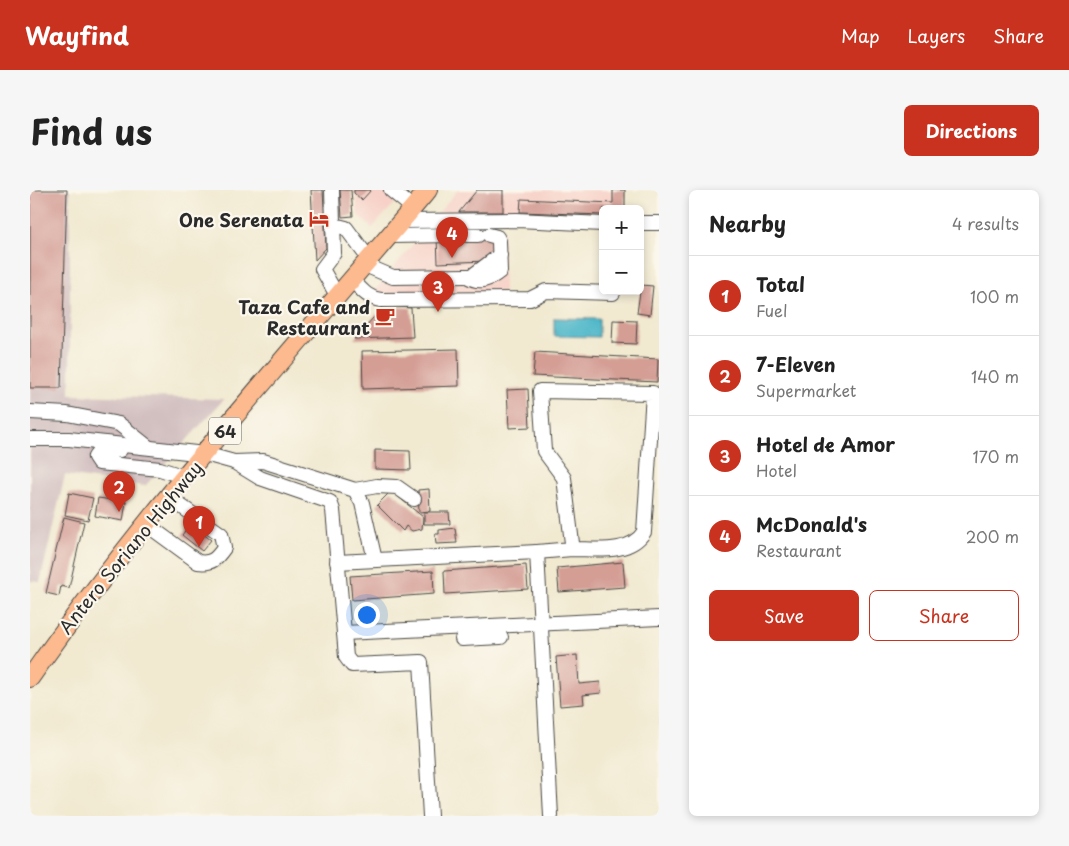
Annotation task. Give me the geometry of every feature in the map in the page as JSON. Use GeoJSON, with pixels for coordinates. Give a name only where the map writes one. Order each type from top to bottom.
{"type":"FeatureCollection","features":[{"type":"Feature","properties":{"kind":"main road","name":"Antero Soriano Highway"},"geometry":{"type":"LineString","coordinates":[[30,678],[75,614],[168,497],[428,190]]}},
{"type":"Feature","properties":{"kind":"street"},"geometry":{"type":"LineString","coordinates":[[332,190],[334,253],[322,269],[338,297]]}},
{"type":"Feature","properties":{"kind":"street"},"geometry":{"type":"LineString","coordinates":[[391,190],[413,208]]}},
{"type":"Feature","properties":{"kind":"street"},"geometry":{"type":"LineString","coordinates":[[402,221],[517,220],[599,224]]}},
{"type":"Feature","properties":{"kind":"street"},"geometry":{"type":"LineString","coordinates":[[644,223],[659,223]]}},
{"type":"Feature","properties":{"kind":"street"},"geometry":{"type":"LineString","coordinates":[[334,225],[346,228],[367,262],[393,277],[472,276],[500,254],[497,237],[472,235],[390,236]]}},
{"type":"Feature","properties":{"kind":"street"},"geometry":{"type":"LineString","coordinates":[[352,280],[366,295],[372,299],[381,300],[530,299],[546,291],[599,293]]}},
{"type":"Feature","properties":{"kind":"street"},"geometry":{"type":"LineString","coordinates":[[337,562],[572,549],[611,549],[638,542],[644,532],[653,393],[540,391],[544,451],[564,478],[572,549]]}},
{"type":"Feature","properties":{"kind":"street"},"geometry":{"type":"LineString","coordinates":[[30,412],[67,414],[119,424],[149,448]]}},
{"type":"Feature","properties":{"kind":"street"},"geometry":{"type":"LineString","coordinates":[[30,439],[69,439],[149,448],[202,457]]}},
{"type":"Feature","properties":{"kind":"street"},"geometry":{"type":"LineString","coordinates":[[185,477],[160,469],[99,463],[95,457],[98,453],[113,450],[159,450],[234,462],[263,460],[355,490],[377,486],[396,487],[414,499]]}},
{"type":"Feature","properties":{"kind":"street"},"geometry":{"type":"LineString","coordinates":[[234,462],[260,478],[330,502],[346,657],[352,666],[421,662],[430,816]]}},
{"type":"Feature","properties":{"kind":"street"},"geometry":{"type":"LineString","coordinates":[[355,490],[362,503],[375,560]]}},
{"type":"Feature","properties":{"kind":"street"},"geometry":{"type":"LineString","coordinates":[[146,524],[198,562],[207,564],[214,561],[224,548],[221,534],[168,497]]}},
{"type":"Feature","properties":{"kind":"street"},"geometry":{"type":"LineString","coordinates":[[537,552],[551,816]]}},
{"type":"Feature","properties":{"kind":"street"},"geometry":{"type":"LineString","coordinates":[[344,633],[659,618]]}},
{"type":"Feature","properties":{"kind":"street"},"geometry":{"type":"LineString","coordinates":[[462,639],[501,637]]}},
{"type":"Feature","properties":{"kind":"shaded area"},"geometry":{"type":"Polygon","coordinates":[[[30,190],[70,190],[70,395],[224,399],[145,486],[65,475],[40,582],[30,581],[30,190]]]}},
{"type":"Feature","properties":{"kind":"shaded area"},"geometry":{"type":"Polygon","coordinates":[[[356,190],[407,190],[372,228],[358,215],[356,190]]]}},
{"type":"Feature","properties":{"kind":"shaded area"},"geometry":{"type":"Polygon","coordinates":[[[458,190],[625,190],[625,205],[599,205],[599,215],[439,212],[458,190]]]}},
{"type":"Feature","properties":{"kind":"shaded area"},"geometry":{"type":"Polygon","coordinates":[[[503,229],[504,292],[372,294],[425,230],[503,229]]]}},
{"type":"Feature","properties":{"kind":"water"},"geometry":{"type":"Polygon","coordinates":[[[554,318],[599,319],[599,337],[554,336],[554,318]]]}},
{"type":"Feature","properties":{"kind":"building"},"geometry":{"type":"Polygon","coordinates":[[[30,190],[67,190],[61,388],[30,388],[30,190]]]}},
{"type":"Feature","properties":{"kind":"building","name":"One Serenata"},"geometry":{"type":"Polygon","coordinates":[[[311,190],[323,190],[326,248],[315,260],[311,190]]]}},
{"type":"Feature","properties":{"kind":"building","name":"One Serenata"},"geometry":{"type":"Polygon","coordinates":[[[340,190],[351,190],[353,216],[342,217],[340,190]]]}},
{"type":"Feature","properties":{"kind":"building"},"geometry":{"type":"Polygon","coordinates":[[[354,190],[371,190],[362,200],[354,193],[354,190]]]}},
{"type":"Feature","properties":{"kind":"building"},"geometry":{"type":"Polygon","coordinates":[[[477,190],[503,190],[503,212],[459,212],[477,190]]]}},
{"type":"Feature","properties":{"kind":"building"},"geometry":{"type":"Polygon","coordinates":[[[613,190],[625,190],[625,205],[599,205],[599,215],[520,212],[521,199],[613,203],[613,190]]]}},
{"type":"Feature","properties":{"kind":"building"},"geometry":{"type":"Polygon","coordinates":[[[455,231],[489,231],[494,240],[494,254],[486,261],[438,263],[437,238],[455,231]]]}},
{"type":"Feature","properties":{"kind":"building"},"geometry":{"type":"Polygon","coordinates":[[[644,285],[653,286],[650,315],[637,313],[640,295],[644,295],[644,285]]]}},
{"type":"Feature","properties":{"kind":"building"},"geometry":{"type":"Polygon","coordinates":[[[384,306],[411,308],[413,337],[354,339],[384,306]]]}},
{"type":"Feature","properties":{"kind":"building"},"geometry":{"type":"Polygon","coordinates":[[[613,320],[637,321],[636,344],[612,343],[613,320]]]}},
{"type":"Feature","properties":{"kind":"building"},"geometry":{"type":"Polygon","coordinates":[[[458,349],[459,386],[363,389],[362,351],[458,349]]]}},
{"type":"Feature","properties":{"kind":"building"},"geometry":{"type":"Polygon","coordinates":[[[535,352],[658,359],[657,382],[533,376],[535,352]]]}},
{"type":"Feature","properties":{"kind":"building"},"geometry":{"type":"Polygon","coordinates":[[[528,389],[530,427],[509,428],[507,390],[528,389]]]}},
{"type":"Feature","properties":{"kind":"building"},"geometry":{"type":"Polygon","coordinates":[[[375,450],[410,451],[411,470],[375,469],[375,450]]]}},
{"type":"Feature","properties":{"kind":"building"},"geometry":{"type":"Polygon","coordinates":[[[429,489],[430,511],[419,512],[418,490],[429,489]]]}},
{"type":"Feature","properties":{"kind":"building"},"geometry":{"type":"Polygon","coordinates":[[[391,491],[423,517],[422,529],[412,531],[406,526],[403,531],[377,505],[391,491]]]}},
{"type":"Feature","properties":{"kind":"building"},"geometry":{"type":"Polygon","coordinates":[[[69,493],[93,498],[88,520],[65,515],[69,493]]]}},
{"type":"Feature","properties":{"kind":"building"},"geometry":{"type":"Polygon","coordinates":[[[98,498],[126,502],[123,521],[95,516],[98,498]]]}},
{"type":"Feature","properties":{"kind":"building"},"geometry":{"type":"Polygon","coordinates":[[[424,512],[449,512],[450,524],[424,524],[424,512]]]}},
{"type":"Feature","properties":{"kind":"building"},"geometry":{"type":"Polygon","coordinates":[[[64,517],[84,522],[69,588],[61,586],[59,596],[46,593],[64,517]]]}},
{"type":"Feature","properties":{"kind":"building"},"geometry":{"type":"Polygon","coordinates":[[[190,524],[211,540],[202,551],[182,535],[190,524]]]}},
{"type":"Feature","properties":{"kind":"building"},"geometry":{"type":"Polygon","coordinates":[[[455,528],[457,543],[436,544],[435,534],[439,534],[439,530],[455,528]]]}},
{"type":"Feature","properties":{"kind":"building"},"geometry":{"type":"Polygon","coordinates":[[[623,562],[625,587],[559,592],[557,568],[623,562]]]}},
{"type":"Feature","properties":{"kind":"building"},"geometry":{"type":"Polygon","coordinates":[[[526,565],[528,589],[445,594],[444,571],[526,565]]]}},
{"type":"Feature","properties":{"kind":"building"},"geometry":{"type":"Polygon","coordinates":[[[433,571],[434,594],[352,600],[350,576],[433,571]]]}},
{"type":"Feature","properties":{"kind":"building"},"geometry":{"type":"Polygon","coordinates":[[[577,655],[579,684],[600,682],[601,693],[583,695],[584,704],[560,706],[556,657],[577,655]]]}},
{"type":"Feature","properties":{"kind":"place","name":"One Serenata"},"geometry":{"type":"Point","coordinates":[319,219]}},
{"type":"Feature","properties":{"kind":"place","name":"McDonald's"},"geometry":{"type":"Point","coordinates":[452,258]}},
{"type":"Feature","properties":{"kind":"place","name":"Hotel de Amor"},"geometry":{"type":"Point","coordinates":[438,312]}},
{"type":"Feature","properties":{"kind":"place","name":"Taza Cafe and Restaurant"},"geometry":{"type":"Point","coordinates":[385,316]}},
{"type":"Feature","properties":{"kind":"place","name":"7-Eleven"},"geometry":{"type":"Point","coordinates":[119,512]}},
{"type":"Feature","properties":{"kind":"place","name":"Total"},"geometry":{"type":"Point","coordinates":[199,547]}}]}
